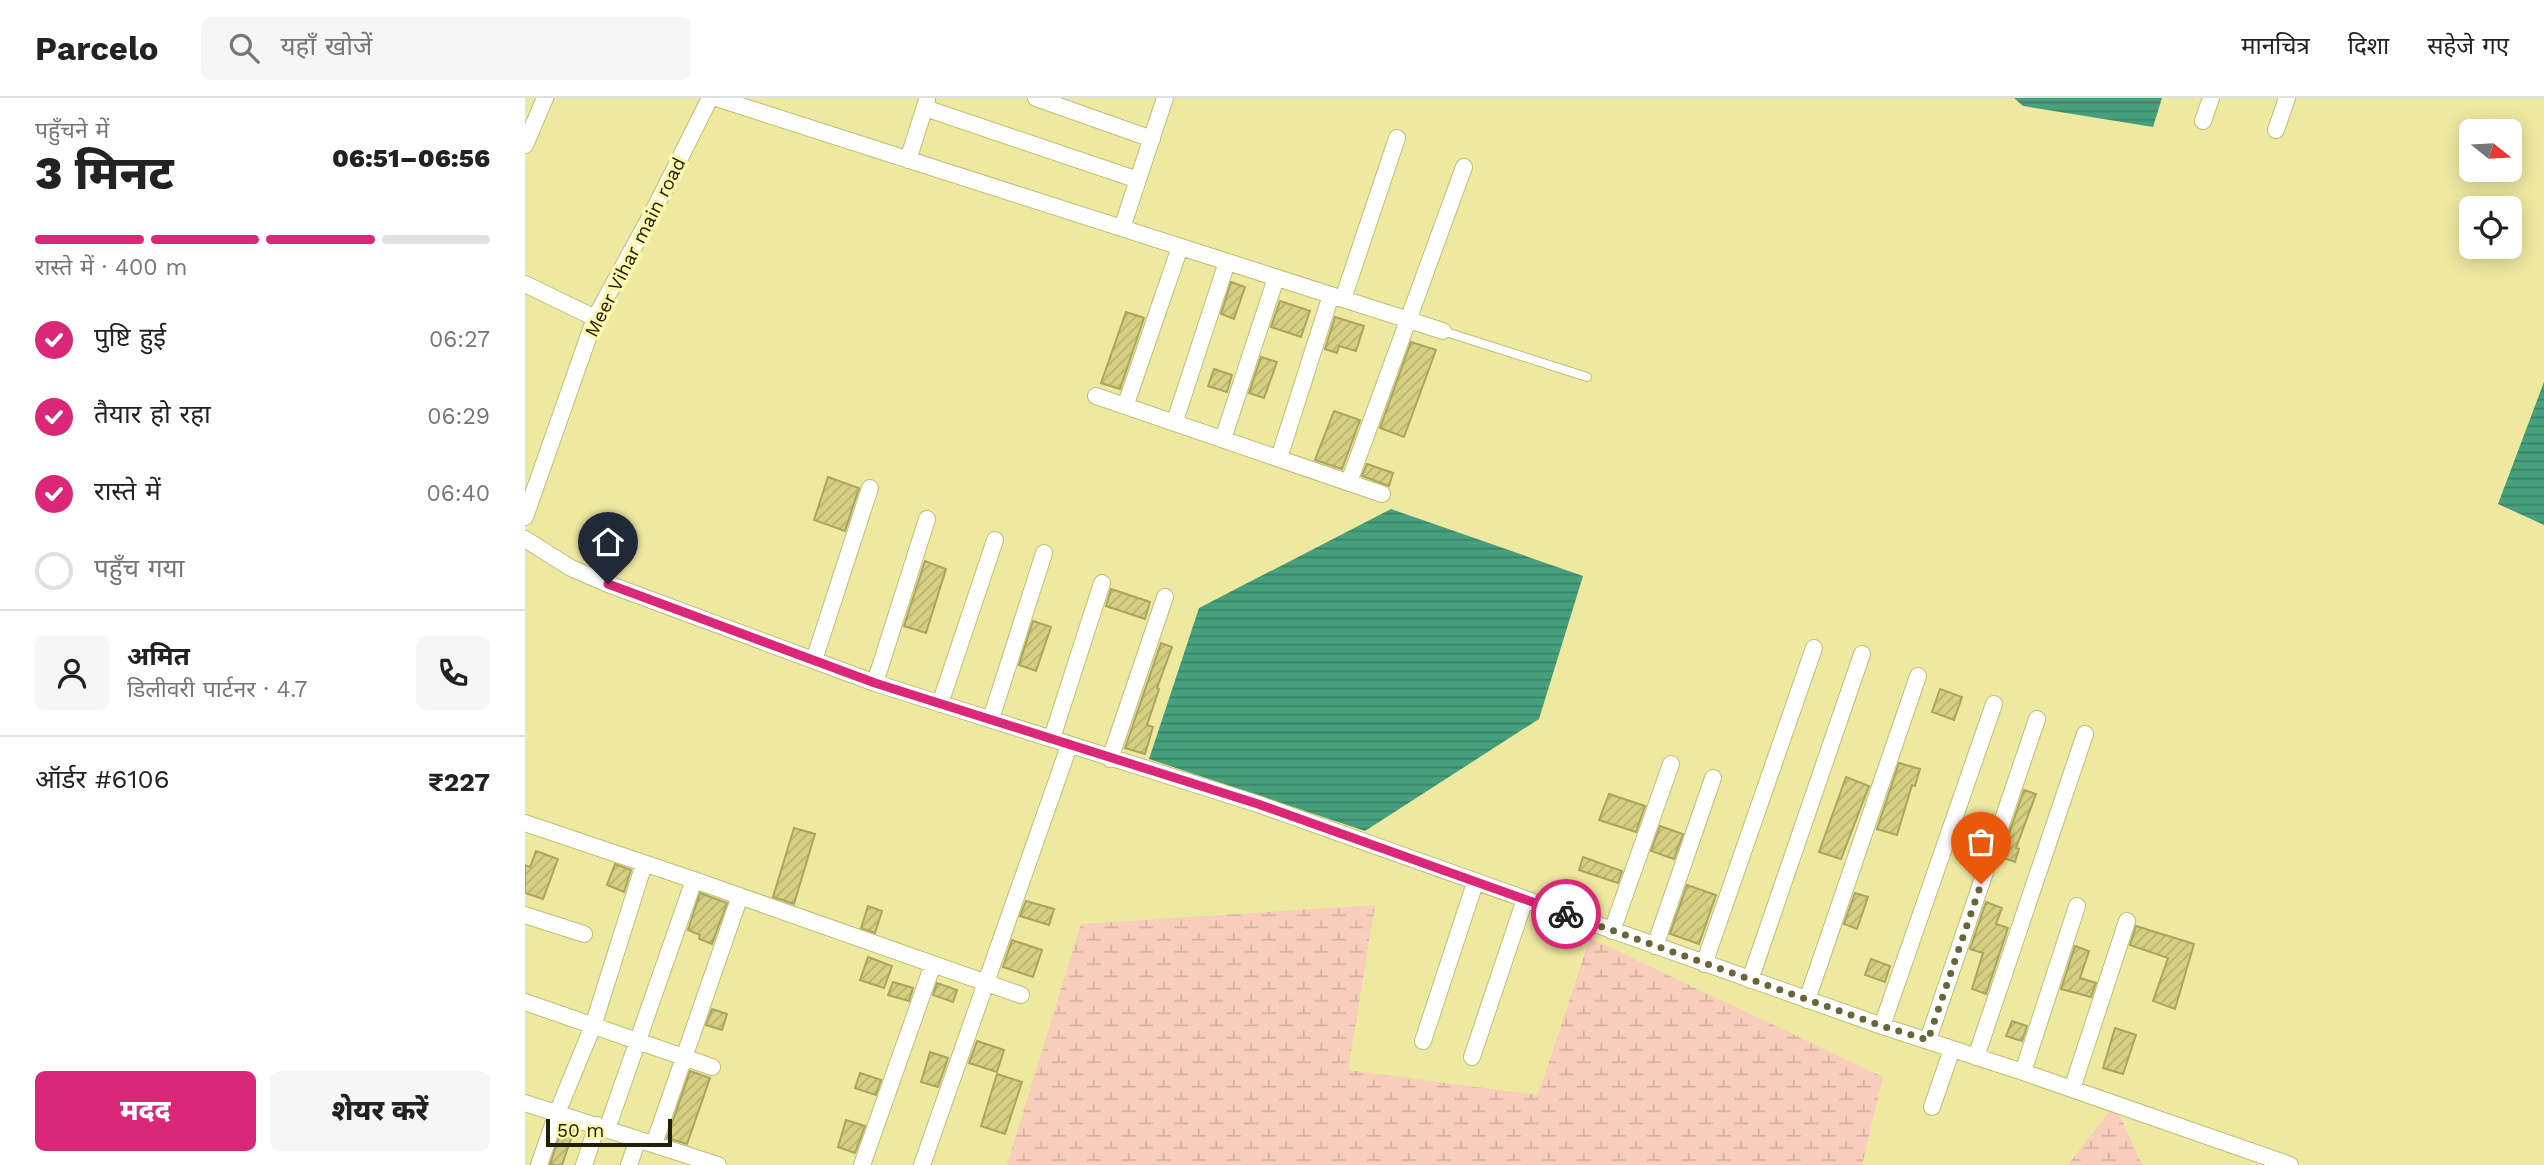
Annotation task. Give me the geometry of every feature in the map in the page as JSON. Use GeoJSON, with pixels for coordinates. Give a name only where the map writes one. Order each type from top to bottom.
{"type":"FeatureCollection","features":[{"type":"Feature","properties":{"kind":"street"},"geometry":{"type":"LineString","coordinates":[[525,145],[545,98]]}},
{"type":"Feature","properties":{"kind":"street","name":"Meer Vihar main road"},"geometry":{"type":"LineString","coordinates":[[525,517],[595,318],[655,208],[710,98]]}},
{"type":"Feature","properties":{"kind":"street"},"geometry":{"type":"LineString","coordinates":[[716,98],[1443,331]]}},
{"type":"Feature","properties":{"kind":"street"},"geometry":{"type":"LineString","coordinates":[[1036,98],[1152,139]]}},
{"type":"Feature","properties":{"kind":"street"},"geometry":{"type":"LineString","coordinates":[[1122,228],[1165,98]]}},
{"type":"Feature","properties":{"kind":"street"},"geometry":{"type":"LineString","coordinates":[[2203,121],[2211,98]]}},
{"type":"Feature","properties":{"kind":"street"},"geometry":{"type":"LineString","coordinates":[[2276,130],[2287,98]]}},
{"type":"Feature","properties":{"kind":"street"},"geometry":{"type":"LineString","coordinates":[[908,160],[927,103],[1138,180]]}},
{"type":"Feature","properties":{"kind":"street"},"geometry":{"type":"LineString","coordinates":[[1279,458],[1397,138]]}},
{"type":"Feature","properties":{"kind":"street"},"geometry":{"type":"LineString","coordinates":[[1349,482],[1464,167]]}},
{"type":"Feature","properties":{"kind":"street"},"geometry":{"type":"LineString","coordinates":[[1126,404],[1180,247]]}},
{"type":"Feature","properties":{"kind":"street"},"geometry":{"type":"LineString","coordinates":[[1175,421],[1227,262]]}},
{"type":"Feature","properties":{"kind":"street"},"geometry":{"type":"LineString","coordinates":[[1223,439],[1276,278]]}},
{"type":"Feature","properties":{"kind":"street"},"geometry":{"type":"LineString","coordinates":[[525,284],[595,318]]}},
{"type":"Feature","properties":{"kind":"street"},"geometry":{"type":"LineString","coordinates":[[1097,396],[1383,494]]}},
{"type":"Feature","properties":{"kind":"street"},"geometry":{"type":"LineString","coordinates":[[814,660],[870,488]]}},
{"type":"Feature","properties":{"kind":"street"},"geometry":{"type":"LineString","coordinates":[[875,683],[927,519]]}},
{"type":"Feature","properties":{"kind":"street"},"geometry":{"type":"LineString","coordinates":[[525,539],[571,568],[608,584],[875,683],[1258,804],[1807,1000],[2290,1165]]}},
{"type":"Feature","properties":{"kind":"street"},"geometry":{"type":"LineString","coordinates":[[940,704],[995,540]]}},
{"type":"Feature","properties":{"kind":"street"},"geometry":{"type":"LineString","coordinates":[[991,719],[1044,554]]}},
{"type":"Feature","properties":{"kind":"street"},"geometry":{"type":"LineString","coordinates":[[1052,738],[1103,583]]}},
{"type":"Feature","properties":{"kind":"street"},"geometry":{"type":"LineString","coordinates":[[1110,759],[1165,597]]}},
{"type":"Feature","properties":{"kind":"street"},"geometry":{"type":"LineString","coordinates":[[1705,964],[1814,648]]}},
{"type":"Feature","properties":{"kind":"street"},"geometry":{"type":"LineString","coordinates":[[1750,980],[1862,654]]}},
{"type":"Feature","properties":{"kind":"street"},"geometry":{"type":"LineString","coordinates":[[1807,1000],[1917,676]]}},
{"type":"Feature","properties":{"kind":"street"},"geometry":{"type":"LineString","coordinates":[[1882,1026],[1994,704]]}},
{"type":"Feature","properties":{"kind":"street"},"geometry":{"type":"LineString","coordinates":[[1928,1040],[2036,719]]}},
{"type":"Feature","properties":{"kind":"street"},"geometry":{"type":"LineString","coordinates":[[1976,1057],[2085,734]]}},
{"type":"Feature","properties":{"kind":"street"},"geometry":{"type":"LineString","coordinates":[[922,1165],[1069,746]]}},
{"type":"Feature","properties":{"kind":"street"},"geometry":{"type":"LineString","coordinates":[[1612,931],[1671,764]]}},
{"type":"Feature","properties":{"kind":"street"},"geometry":{"type":"LineString","coordinates":[[1655,946],[1713,778]]}},
{"type":"Feature","properties":{"kind":"street"},"geometry":{"type":"LineString","coordinates":[[525,823],[1021,995]]}},
{"type":"Feature","properties":{"kind":"street"},"geometry":{"type":"LineString","coordinates":[[539,1165],[593,1026],[644,864]]}},
{"type":"Feature","properties":{"kind":"street"},"geometry":{"type":"LineString","coordinates":[[584,1165],[637,1042],[694,880]]}},
{"type":"Feature","properties":{"kind":"street"},"geometry":{"type":"LineString","coordinates":[[1423,1041],[1475,883]]}},
{"type":"Feature","properties":{"kind":"street"},"geometry":{"type":"LineString","coordinates":[[654,1144],[740,896]]}},
{"type":"Feature","properties":{"kind":"street"},"geometry":{"type":"LineString","coordinates":[[1472,1056],[1525,899]]}},
{"type":"Feature","properties":{"kind":"street"},"geometry":{"type":"LineString","coordinates":[[2023,1072],[2077,905]]}},
{"type":"Feature","properties":{"kind":"street"},"geometry":{"type":"LineString","coordinates":[[525,915],[584,934]]}},
{"type":"Feature","properties":{"kind":"street"},"geometry":{"type":"LineString","coordinates":[[2073,1089],[2127,921]]}},
{"type":"Feature","properties":{"kind":"street"},"geometry":{"type":"LineString","coordinates":[[862,1165],[933,964]]}},
{"type":"Feature","properties":{"kind":"street"},"geometry":{"type":"LineString","coordinates":[[525,1002],[712,1067]]}},
{"type":"Feature","properties":{"kind":"street"},"geometry":{"type":"LineString","coordinates":[[1932,1107],[1952,1049]]}},
{"type":"Feature","properties":{"kind":"street"},"geometry":{"type":"LineString","coordinates":[[525,1103],[713,1164]]}},
{"type":"Feature","properties":{"kind":"street"},"geometry":{"type":"LineString","coordinates":[[629,1165],[638,1139]]}},
{"type":"Feature","properties":{"kind":"lane"},"geometry":{"type":"LineString","coordinates":[[1443,331],[1587,377]]}},
{"type":"Feature","properties":{"kind":"green space"},"geometry":{"type":"Polygon","coordinates":[[[1375,905],[1348,1070],[1538,1095],[1590,938],[1883,1077],[1862,1165],[1007,1165],[1081,924],[1375,905]]]}},
{"type":"Feature","properties":{"kind":"green space"},"geometry":{"type":"Polygon","coordinates":[[[2115,1104],[2142,1165],[2068,1165],[2115,1104]]]}},
{"type":"Feature","properties":{"kind":"shaded area"},"geometry":{"type":"Polygon","coordinates":[[[2014,98],[2162,98],[2153,127],[2023,106],[2014,98]]]}},
{"type":"Feature","properties":{"kind":"shaded area"},"geometry":{"type":"Polygon","coordinates":[[[2544,382],[2544,525],[2498,504],[2544,382]]]}},
{"type":"Feature","properties":{"kind":"shaded area"},"geometry":{"type":"Polygon","coordinates":[[[1391,509],[1583,576],[1539,719],[1365,831],[1149,759],[1199,608],[1391,509]]]}},
{"type":"Feature","properties":{"kind":"building"},"geometry":{"type":"Polygon","coordinates":[[[1231,282],[1245,287],[1234,319],[1221,314],[1231,282]]]}},
{"type":"Feature","properties":{"kind":"building"},"geometry":{"type":"Polygon","coordinates":[[[1280,301],[1310,311],[1301,337],[1271,327],[1280,301]]]}},
{"type":"Feature","properties":{"kind":"building"},"geometry":{"type":"Polygon","coordinates":[[[1126,312],[1144,318],[1120,389],[1101,383],[1126,312]]]}},
{"type":"Feature","properties":{"kind":"building"},"geometry":{"type":"Polygon","coordinates":[[[1335,317],[1364,326],[1356,351],[1339,346],[1337,353],[1325,349],[1335,317]]]}},
{"type":"Feature","properties":{"kind":"building"},"geometry":{"type":"Polygon","coordinates":[[[1411,342],[1436,350],[1404,437],[1380,428],[1411,342]]]}},
{"type":"Feature","properties":{"kind":"building"},"geometry":{"type":"Polygon","coordinates":[[[1261,357],[1277,362],[1264,398],[1249,393],[1261,357]]]}},
{"type":"Feature","properties":{"kind":"building"},"geometry":{"type":"Polygon","coordinates":[[[1214,369],[1232,375],[1227,392],[1208,386],[1214,369]]]}},
{"type":"Feature","properties":{"kind":"building"},"geometry":{"type":"Polygon","coordinates":[[[1334,411],[1360,420],[1342,469],[1315,460],[1334,411]]]}},
{"type":"Feature","properties":{"kind":"building"},"geometry":{"type":"Polygon","coordinates":[[[1367,464],[1393,473],[1389,486],[1362,476],[1367,464]]]}},
{"type":"Feature","properties":{"kind":"building"},"geometry":{"type":"Polygon","coordinates":[[[828,477],[859,488],[845,531],[814,520],[828,477]]]}},
{"type":"Feature","properties":{"kind":"building"},"geometry":{"type":"Polygon","coordinates":[[[925,561],[946,569],[926,633],[904,626],[925,561]]]}},
{"type":"Feature","properties":{"kind":"building"},"geometry":{"type":"Polygon","coordinates":[[[1111,589],[1150,602],[1145,619],[1106,606],[1111,589]]]}},
{"type":"Feature","properties":{"kind":"building"},"geometry":{"type":"Polygon","coordinates":[[[1033,621],[1051,627],[1036,671],[1019,665],[1033,621]]]}},
{"type":"Feature","properties":{"kind":"building"},"geometry":{"type":"Polygon","coordinates":[[[1161,643],[1172,647],[1147,725],[1153,727],[1145,754],[1125,748],[1161,643]]]}},
{"type":"Feature","properties":{"kind":"building"},"geometry":{"type":"Polygon","coordinates":[[[1940,689],[1962,697],[1954,720],[1932,712],[1940,689]]]}},
{"type":"Feature","properties":{"kind":"building"},"geometry":{"type":"Polygon","coordinates":[[[1899,763],[1920,769],[1915,786],[1912,785],[1897,835],[1877,829],[1899,763]]]}},
{"type":"Feature","properties":{"kind":"building"},"geometry":{"type":"Polygon","coordinates":[[[1846,777],[1869,786],[1841,859],[1819,852],[1846,777]]]}},
{"type":"Feature","properties":{"kind":"building"},"geometry":{"type":"Polygon","coordinates":[[[2024,790],[2036,794],[2016,848],[2019,849],[2015,862],[2001,857],[2024,790]]]}},
{"type":"Feature","properties":{"kind":"building"},"geometry":{"type":"Polygon","coordinates":[[[1609,794],[1645,806],[1636,832],[1599,820],[1609,794]]]}},
{"type":"Feature","properties":{"kind":"building"},"geometry":{"type":"Polygon","coordinates":[[[1660,826],[1683,834],[1674,859],[1651,851],[1660,826]]]}},
{"type":"Feature","properties":{"kind":"building"},"geometry":{"type":"Polygon","coordinates":[[[794,828],[815,834],[794,904],[773,897],[794,828]]]}},
{"type":"Feature","properties":{"kind":"building"},"geometry":{"type":"Polygon","coordinates":[[[536,851],[558,859],[543,899],[525,893],[525,865],[530,867],[536,851]]]}},
{"type":"Feature","properties":{"kind":"building"},"geometry":{"type":"Polygon","coordinates":[[[1583,857],[1622,871],[1618,883],[1579,870],[1583,857]]]}},
{"type":"Feature","properties":{"kind":"building"},"geometry":{"type":"Polygon","coordinates":[[[615,864],[631,870],[624,892],[607,885],[615,864]]]}},
{"type":"Feature","properties":{"kind":"building"},"geometry":{"type":"Polygon","coordinates":[[[1687,885],[1716,895],[1699,944],[1670,934],[1687,885]]]}},
{"type":"Feature","properties":{"kind":"building"},"geometry":{"type":"Polygon","coordinates":[[[700,893],[727,903],[712,944],[699,939],[700,935],[688,930],[700,893]]]}},
{"type":"Feature","properties":{"kind":"building"},"geometry":{"type":"Polygon","coordinates":[[[1855,893],[1868,897],[1857,929],[1844,924],[1855,893]]]}},
{"type":"Feature","properties":{"kind":"building"},"geometry":{"type":"Polygon","coordinates":[[[1026,901],[1054,909],[1049,925],[1020,916],[1026,901]]]}},
{"type":"Feature","properties":{"kind":"building"},"geometry":{"type":"Polygon","coordinates":[[[1986,902],[2002,908],[1996,924],[2008,928],[1986,994],[1972,989],[1983,953],[1970,949],[1986,902]]]}},
{"type":"Feature","properties":{"kind":"building"},"geometry":{"type":"Polygon","coordinates":[[[868,906],[882,911],[875,933],[861,928],[868,906]]]}},
{"type":"Feature","properties":{"kind":"building"},"geometry":{"type":"Polygon","coordinates":[[[2136,926],[2194,944],[2175,1009],[2153,1001],[2168,958],[2130,945],[2136,926]]]}},
{"type":"Feature","properties":{"kind":"building"},"geometry":{"type":"Polygon","coordinates":[[[1012,940],[1042,950],[1033,977],[1003,967],[1012,940]]]}},
{"type":"Feature","properties":{"kind":"building"},"geometry":{"type":"Polygon","coordinates":[[[2075,946],[2089,951],[2080,978],[2096,983],[2091,997],[2061,989],[2075,946]]]}},
{"type":"Feature","properties":{"kind":"building"},"geometry":{"type":"Polygon","coordinates":[[[868,957],[892,966],[884,988],[860,980],[868,957]]]}},
{"type":"Feature","properties":{"kind":"building"},"geometry":{"type":"Polygon","coordinates":[[[1871,959],[1890,966],[1885,982],[1865,975],[1871,959]]]}},
{"type":"Feature","properties":{"kind":"building"},"geometry":{"type":"Polygon","coordinates":[[[893,982],[913,988],[909,1001],[888,995],[893,982]]]}},
{"type":"Feature","properties":{"kind":"building"},"geometry":{"type":"Polygon","coordinates":[[[937,983],[957,990],[953,1002],[933,995],[937,983]]]}},
{"type":"Feature","properties":{"kind":"building"},"geometry":{"type":"Polygon","coordinates":[[[712,1009],[727,1014],[722,1030],[706,1025],[712,1009]]]}},
{"type":"Feature","properties":{"kind":"building"},"geometry":{"type":"Polygon","coordinates":[[[2012,1021],[2027,1026],[2022,1041],[2006,1036],[2012,1021]]]}},
{"type":"Feature","properties":{"kind":"building"},"geometry":{"type":"Polygon","coordinates":[[[2115,1028],[2136,1035],[2123,1074],[2103,1068],[2115,1028]]]}},
{"type":"Feature","properties":{"kind":"building"},"geometry":{"type":"Polygon","coordinates":[[[977,1041],[1004,1050],[997,1072],[969,1063],[977,1041]]]}},
{"type":"Feature","properties":{"kind":"building"},"geometry":{"type":"Polygon","coordinates":[[[930,1052],[948,1058],[938,1087],[921,1082],[930,1052]]]}},
{"type":"Feature","properties":{"kind":"building"},"geometry":{"type":"Polygon","coordinates":[[[690,1071],[710,1078],[687,1144],[667,1138],[690,1071]]]}},
{"type":"Feature","properties":{"kind":"building"},"geometry":{"type":"Polygon","coordinates":[[[860,1073],[881,1080],[876,1095],[855,1088],[860,1073]]]}},
{"type":"Feature","properties":{"kind":"building"},"geometry":{"type":"Polygon","coordinates":[[[997,1074],[1022,1082],[1005,1134],[981,1126],[997,1074]]]}},
{"type":"Feature","properties":{"kind":"building"},"geometry":{"type":"Polygon","coordinates":[[[846,1120],[865,1126],[855,1153],[838,1147],[846,1120]]]}},
{"type":"Feature","properties":{"kind":"building"},"geometry":{"type":"Polygon","coordinates":[[[563,1126],[574,1130],[562,1165],[550,1164],[563,1126]]]}},
{"type":"Feature","properties":{"kind":"way so far"},"geometry":{"type":"LineString","coordinates":[[1566,914],[1928,1040],[1981,884]]}},
{"type":"Feature","properties":{"kind":"route"},"geometry":{"type":"LineString","coordinates":[[608,584],[875,683],[1258,804],[1566,914]]}}]}
